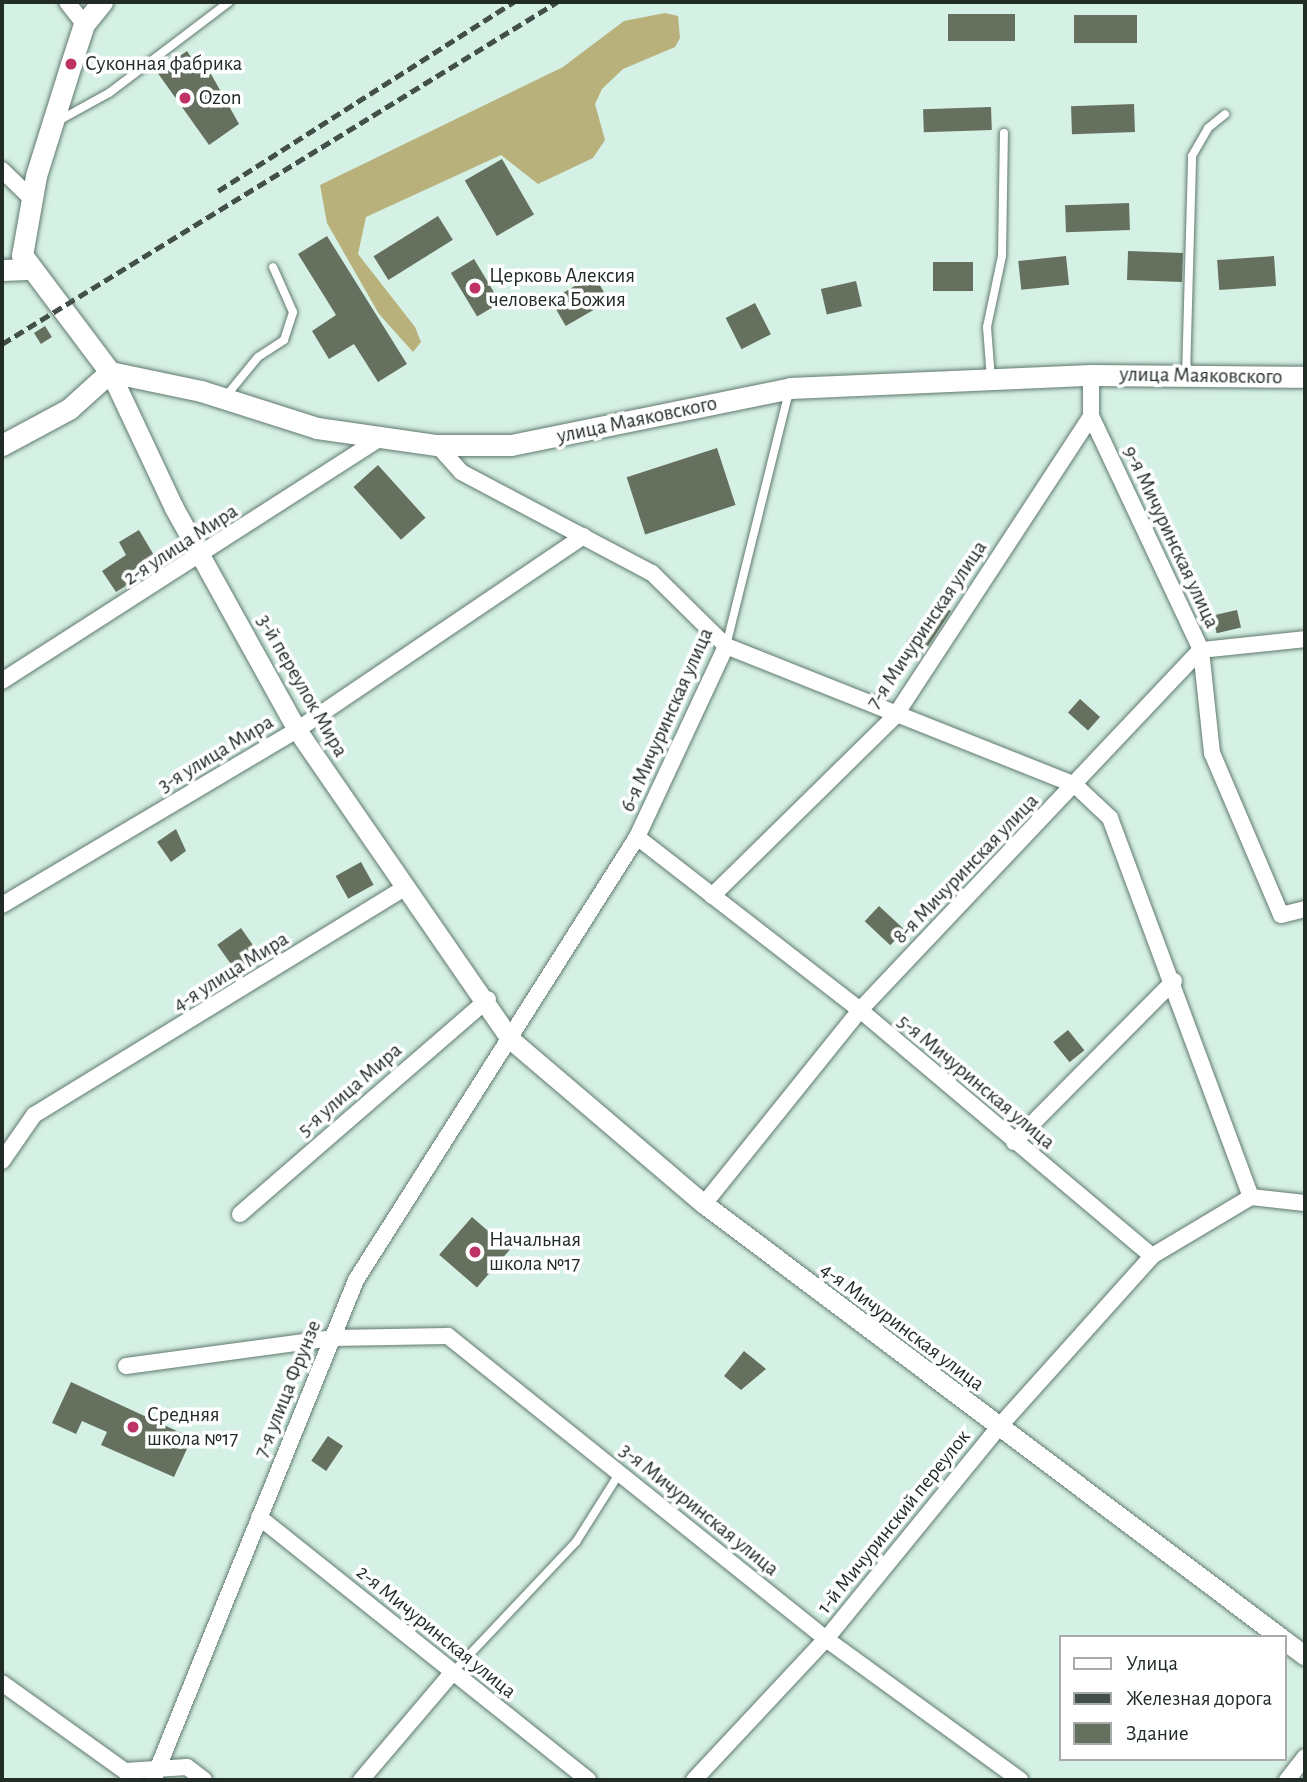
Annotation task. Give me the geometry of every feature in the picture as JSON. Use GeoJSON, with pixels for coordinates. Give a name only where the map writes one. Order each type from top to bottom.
{"type":"FeatureCollection","features":[{"type":"Feature","properties":{"kind":"main road"},"geometry":{"type":"LineString","coordinates":[[2,444],[69,409],[110,372],[27,268],[23,242],[52,125],[84,24],[102,2]]}},
{"type":"Feature","properties":{"kind":"main road"},"geometry":{"type":"LineString","coordinates":[[2,270],[27,268]]}},
{"type":"Feature","properties":{"kind":"main road","name":"улица Маяковского"},"geometry":{"type":"LineString","coordinates":[[110,372],[225,399],[317,428],[436,445],[511,445],[790,388],[1091,374],[1305,377]]}},
{"type":"Feature","properties":{"kind":"street"},"geometry":{"type":"LineString","coordinates":[[67,2],[84,24]]}},
{"type":"Feature","properties":{"kind":"street"},"geometry":{"type":"LineString","coordinates":[[2,170],[32,199]]}},
{"type":"Feature","properties":{"kind":"street","name":"3-й переулок Мира"},"geometry":{"type":"LineString","coordinates":[[110,372],[202,558],[297,730],[488,999],[510,1039]]}},
{"type":"Feature","properties":{"kind":"street","name":"9-я Мичуринская улица"},"geometry":{"type":"LineString","coordinates":[[1091,374],[1091,416],[1201,650],[1212,753],[1281,915],[1305,909]]}},
{"type":"Feature","properties":{"kind":"street","name":"7-я Мичуринская улица"},"geometry":{"type":"LineString","coordinates":[[712,896],[895,716],[1091,416]]}},
{"type":"Feature","properties":{"kind":"street","name":"2-я улица Мира"},"geometry":{"type":"LineString","coordinates":[[2,681],[202,558],[380,438]]}},
{"type":"Feature","properties":{"kind":"street"},"geometry":{"type":"LineString","coordinates":[[436,445],[461,472],[652,573],[726,646],[895,716],[1075,785],[1110,818],[1174,981],[1251,1197]]}},
{"type":"Feature","properties":{"kind":"street","name":"3-я улица Мира"},"geometry":{"type":"LineString","coordinates":[[2,905],[297,730],[584,536]]}},
{"type":"Feature","properties":{"kind":"street"},"geometry":{"type":"LineString","coordinates":[[1201,650],[1305,639]]}},
{"type":"Feature","properties":{"kind":"street","name":"6-я Мичуринская улица"},"geometry":{"type":"LineString","coordinates":[[510,1039],[637,837],[726,646]]}},
{"type":"Feature","properties":{"kind":"street","name":"8-я Мичуринская улица"},"geometry":{"type":"LineString","coordinates":[[704,1204],[860,1010],[1201,650]]}},
{"type":"Feature","properties":{"kind":"street","name":"5-я Мичуринская улица"},"geometry":{"type":"LineString","coordinates":[[637,837],[860,1010],[1152,1256]]}},
{"type":"Feature","properties":{"kind":"street","name":"4-я улица Мира"},"geometry":{"type":"LineString","coordinates":[[2,1161],[34,1115],[78,1093],[406,887]]}},
{"type":"Feature","properties":{"kind":"street"},"geometry":{"type":"LineString","coordinates":[[1014,1142],[1174,981]]}},
{"type":"Feature","properties":{"kind":"street","name":"5-я улица Мира"},"geometry":{"type":"LineString","coordinates":[[240,1214],[488,999]]}},
{"type":"Feature","properties":{"kind":"street","name":"4-я Мичуринская улица"},"geometry":{"type":"LineString","coordinates":[[510,1039],[704,1204],[997,1429],[1277,1635]]}},
{"type":"Feature","properties":{"kind":"street","name":"7-я улица Фрунзе"},"geometry":{"type":"LineString","coordinates":[[156,1775],[332,1338],[389,1220],[510,1039]]}},
{"type":"Feature","properties":{"kind":"street"},"geometry":{"type":"LineString","coordinates":[[1152,1256],[1251,1197],[1305,1203]]}},
{"type":"Feature","properties":{"kind":"street","name":"1-й Мичуринский переулок"},"geometry":{"type":"LineString","coordinates":[[694,1780],[827,1639],[997,1429],[1152,1256]]}},
{"type":"Feature","properties":{"kind":"street","name":"3-я Мичуринская улица"},"geometry":{"type":"LineString","coordinates":[[126,1366],[332,1338],[448,1336],[827,1639],[1020,1780]]}},
{"type":"Feature","properties":{"kind":"street","name":"2-я Мичуринская улица"},"geometry":{"type":"LineString","coordinates":[[259,1517],[588,1780]]}},
{"type":"Feature","properties":{"kind":"street"},"geometry":{"type":"LineString","coordinates":[[1286,1642],[1305,1656]]}},
{"type":"Feature","properties":{"kind":"street"},"geometry":{"type":"LineString","coordinates":[[361,1780],[453,1672]]}},
{"type":"Feature","properties":{"kind":"street"},"geometry":{"type":"LineString","coordinates":[[2,1683],[125,1771],[156,1775],[187,1767],[204,1780]]}},
{"type":"Feature","properties":{"kind":"street"},"geometry":{"type":"LineString","coordinates":[[1287,1780],[1305,1757]]}},
{"type":"Feature","properties":{"kind":"lane"},"geometry":{"type":"LineString","coordinates":[[52,125],[109,93],[229,2]]}},
{"type":"Feature","properties":{"kind":"lane"},"geometry":{"type":"LineString","coordinates":[[1186,376],[1192,156],[1208,128],[1225,114]]}},
{"type":"Feature","properties":{"kind":"lane"},"geometry":{"type":"LineString","coordinates":[[991,379],[987,327],[1002,256],[1004,134]]}},
{"type":"Feature","properties":{"kind":"lane"},"geometry":{"type":"LineString","coordinates":[[225,399],[230,384],[284,340],[293,312],[273,267]]}},
{"type":"Feature","properties":{"kind":"lane","name":"6-я Мичуринская улица"},"geometry":{"type":"LineString","coordinates":[[726,646],[790,388]]}},
{"type":"Feature","properties":{"kind":"lane"},"geometry":{"type":"LineString","coordinates":[[453,1672],[576,1542],[619,1474]]}},
{"type":"Feature","properties":{"kind":"shaded area"},"geometry":{"type":"Polygon","coordinates":[[[665,13],[678,16],[680,38],[675,47],[623,69],[602,89],[595,104],[605,140],[593,158],[538,184],[501,155],[366,217],[358,254],[415,327],[421,342],[413,352],[379,314],[327,223],[320,185],[563,67],[624,21],[665,13]]]}},
{"type":"Feature","properties":{"kind":"building"},"geometry":{"type":"Polygon","coordinates":[[[948,14],[1015,14],[1015,41],[948,41],[948,14]]]}},
{"type":"Feature","properties":{"kind":"building"},"geometry":{"type":"Polygon","coordinates":[[[1074,15],[1137,15],[1137,43],[1074,43],[1074,15]]]}},
{"type":"Feature","properties":{"kind":"building"},"geometry":{"type":"Polygon","coordinates":[[[187,51],[205,78],[211,74],[239,124],[209,145],[157,72],[187,51]]]}},
{"type":"Feature","properties":{"kind":"building"},"geometry":{"type":"Polygon","coordinates":[[[1134,104],[1135,132],[1072,134],[1071,106],[1134,104]]]}},
{"type":"Feature","properties":{"kind":"building"},"geometry":{"type":"Polygon","coordinates":[[[991,107],[992,130],[924,132],[923,109],[991,107]]]}},
{"type":"Feature","properties":{"kind":"building"},"geometry":{"type":"Polygon","coordinates":[[[502,159],[534,214],[497,236],[465,181],[502,159]]]}},
{"type":"Feature","properties":{"kind":"building"},"geometry":{"type":"Polygon","coordinates":[[[1129,203],[1130,230],[1066,232],[1065,205],[1129,203]]]}},
{"type":"Feature","properties":{"kind":"building"},"geometry":{"type":"Polygon","coordinates":[[[438,216],[453,240],[388,280],[374,256],[438,216]]]}},
{"type":"Feature","properties":{"kind":"building"},"geometry":{"type":"Polygon","coordinates":[[[327,236],[407,364],[378,382],[354,344],[329,359],[312,331],[336,315],[298,254],[327,236]]]}},
{"type":"Feature","properties":{"kind":"building"},"geometry":{"type":"Polygon","coordinates":[[[1128,251],[1183,253],[1182,282],[1127,280],[1128,251]]]}},
{"type":"Feature","properties":{"kind":"building"},"geometry":{"type":"Polygon","coordinates":[[[1066,256],[1069,285],[1021,290],[1018,261],[1066,256]]]}},
{"type":"Feature","properties":{"kind":"building"},"geometry":{"type":"Polygon","coordinates":[[[1274,256],[1276,286],[1219,290],[1217,260],[1274,256]]]}},
{"type":"Feature","properties":{"kind":"building","name":"Церковь Алексия человека Божия"},"geometry":{"type":"Polygon","coordinates":[[[474,259],[500,303],[477,317],[451,273],[474,259]]]}},
{"type":"Feature","properties":{"kind":"building"},"geometry":{"type":"Polygon","coordinates":[[[933,262],[973,262],[973,291],[933,291],[933,262]]]}},
{"type":"Feature","properties":{"kind":"building"},"geometry":{"type":"Polygon","coordinates":[[[594,275],[609,301],[566,326],[551,300],[594,275]]]}},
{"type":"Feature","properties":{"kind":"building"},"geometry":{"type":"Polygon","coordinates":[[[856,281],[862,306],[827,314],[821,289],[856,281]]]}},
{"type":"Feature","properties":{"kind":"building"},"geometry":{"type":"Polygon","coordinates":[[[755,303],[771,334],[741,349],[726,318],[755,303]]]}},
{"type":"Feature","properties":{"kind":"building"},"geometry":{"type":"Polygon","coordinates":[[[45,326],[52,337],[41,344],[34,333],[45,326]]]}},
{"type":"Feature","properties":{"kind":"building"},"geometry":{"type":"Polygon","coordinates":[[[717,448],[736,505],[645,534],[627,477],[717,448]]]}},
{"type":"Feature","properties":{"kind":"building"},"geometry":{"type":"Polygon","coordinates":[[[378,465],[426,518],[401,540],[353,487],[378,465]]]}},
{"type":"Feature","properties":{"kind":"building"},"geometry":{"type":"Polygon","coordinates":[[[139,530],[155,557],[126,574],[132,582],[116,592],[102,571],[126,555],[119,542],[139,530]]]}},
{"type":"Feature","properties":{"kind":"building"},"geometry":{"type":"Polygon","coordinates":[[[936,601],[951,611],[923,654],[906,642],[936,601]]]}},
{"type":"Feature","properties":{"kind":"building"},"geometry":{"type":"Polygon","coordinates":[[[1237,610],[1241,628],[1217,633],[1213,616],[1237,610]]]}},
{"type":"Feature","properties":{"kind":"building"},"geometry":{"type":"Polygon","coordinates":[[[1080,699],[1100,717],[1088,730],[1068,712],[1080,699]]]}},
{"type":"Feature","properties":{"kind":"building"},"geometry":{"type":"Polygon","coordinates":[[[176,829],[186,851],[171,862],[157,842],[176,829]]]}},
{"type":"Feature","properties":{"kind":"building"},"geometry":{"type":"Polygon","coordinates":[[[361,862],[374,885],[348,899],[336,876],[361,862]]]}},
{"type":"Feature","properties":{"kind":"building"},"geometry":{"type":"Polygon","coordinates":[[[879,906],[905,930],[890,945],[865,921],[879,906]]]}},
{"type":"Feature","properties":{"kind":"building"},"geometry":{"type":"Polygon","coordinates":[[[241,928],[259,954],[236,971],[217,945],[241,928]]]}},
{"type":"Feature","properties":{"kind":"building"},"geometry":{"type":"Polygon","coordinates":[[[1068,1030],[1084,1050],[1070,1062],[1053,1042],[1068,1030]]]}},
{"type":"Feature","properties":{"kind":"building","name":"Начальная школа №17"},"geometry":{"type":"Polygon","coordinates":[[[472,1217],[510,1250],[477,1288],[439,1255],[472,1217]]]}},
{"type":"Feature","properties":{"kind":"building"},"geometry":{"type":"Polygon","coordinates":[[[744,1351],[766,1369],[741,1390],[724,1376],[744,1351]]]}},
{"type":"Feature","properties":{"kind":"building","name":"Средняя школа №17"},"geometry":{"type":"Polygon","coordinates":[[[71,1382],[192,1438],[174,1477],[101,1445],[107,1432],[82,1421],[76,1434],[52,1423],[71,1382]]]}},
{"type":"Feature","properties":{"kind":"building"},"geometry":{"type":"Polygon","coordinates":[[[328,1436],[343,1446],[326,1471],[311,1461],[328,1436]]]}},
{"type":"Feature","properties":{"kind":"railway"},"geometry":{"type":"LineString","coordinates":[[218,191],[514,2]]}},
{"type":"Feature","properties":{"kind":"railway"},"geometry":{"type":"LineString","coordinates":[[2,344],[557,2]]}},
{"type":"Feature","properties":{"kind":"place","name":"Суконная фабрика"},"geometry":{"type":"Point","coordinates":[71,64]}},
{"type":"Feature","properties":{"kind":"place","name":"Ozon"},"geometry":{"type":"Point","coordinates":[185,98]}},
{"type":"Feature","properties":{"kind":"place","name":"Церковь Алексия человека Божия"},"geometry":{"type":"Point","coordinates":[475,288]}},
{"type":"Feature","properties":{"kind":"place","name":"Начальная школа №17"},"geometry":{"type":"Point","coordinates":[475,1252]}},
{"type":"Feature","properties":{"kind":"place","name":"Средняя школа №17"},"geometry":{"type":"Point","coordinates":[133,1427]}}]}
